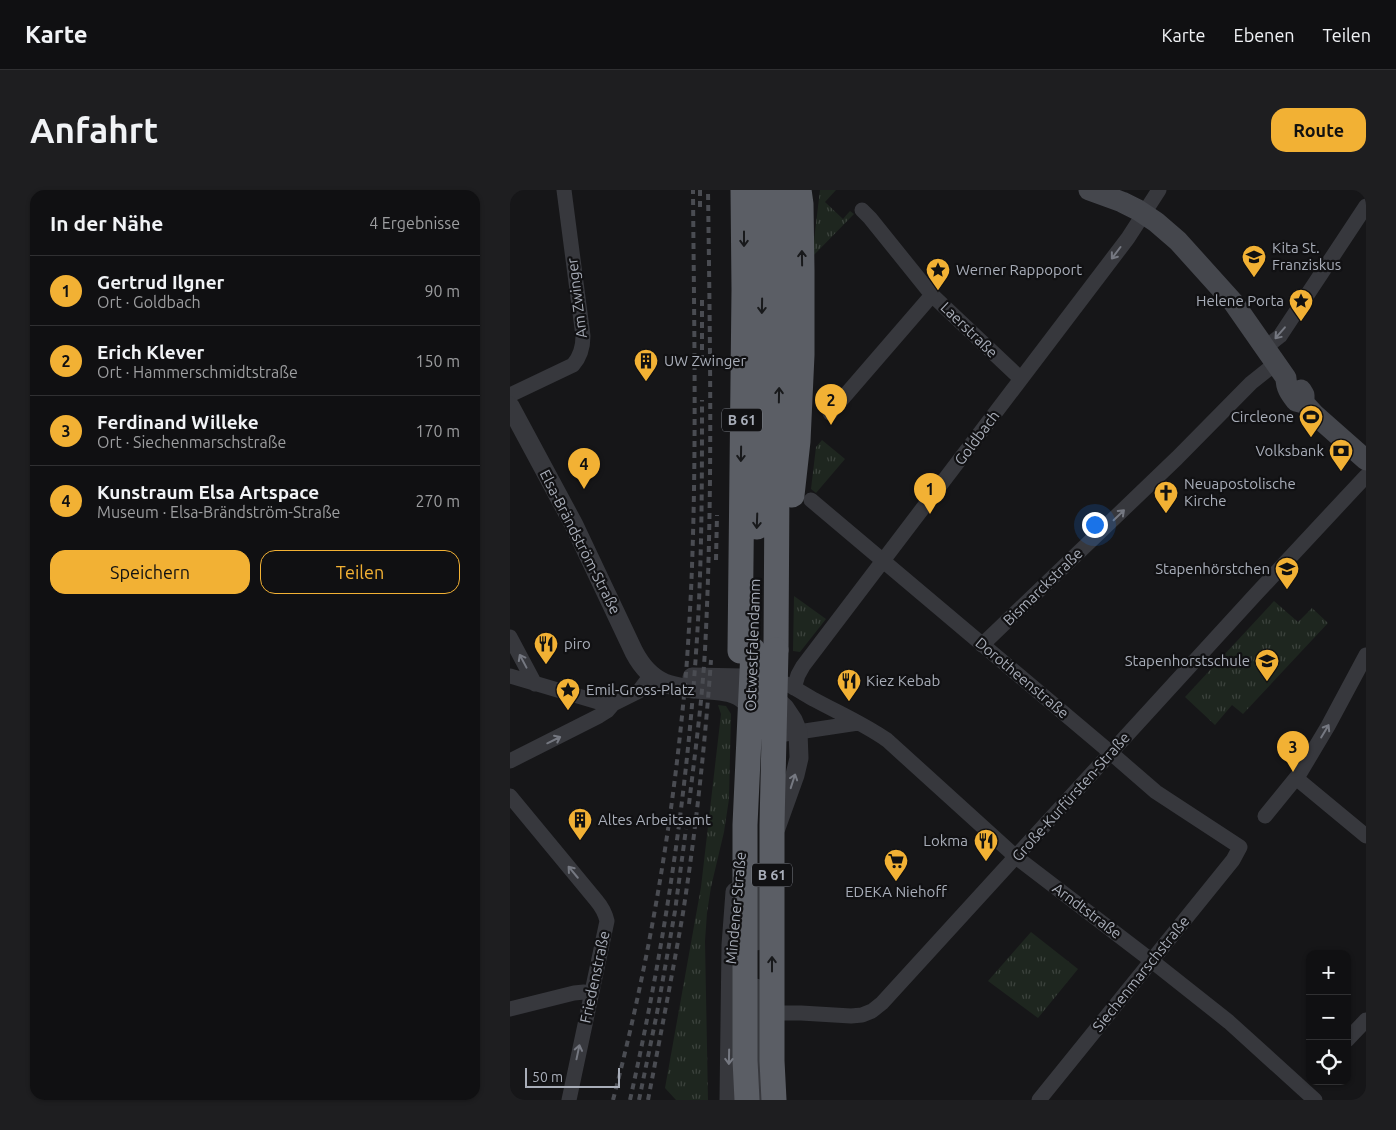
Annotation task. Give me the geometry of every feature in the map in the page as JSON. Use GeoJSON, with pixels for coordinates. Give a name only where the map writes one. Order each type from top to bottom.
{"type":"FeatureCollection","features":[{"type":"Feature","properties":{"kind":"highway","name":"Ostwestfalendamm"},"geometry":{"type":"LineString","coordinates":[[774,1100],[772,1061],[772,825],[756,650],[777,601],[788,536],[798,441],[802,355],[802,270],[779,195]]}},
{"type":"Feature","properties":{"kind":"highway","name":"B 61"},"geometry":{"type":"LineString","coordinates":[[747,1100],[745,825],[740,700],[756,650],[744,290],[779,195]]}},
{"type":"Feature","properties":{"kind":"main road"},"geometry":{"type":"LineString","coordinates":[[1089,190],[1124,203],[1144,214],[1178,241],[1233,302],[1276,363],[1296,401],[1304,403],[1320,420],[1366,460]]}},
{"type":"Feature","properties":{"kind":"street","name":"Am Zwinger"},"geometry":{"type":"LineString","coordinates":[[510,395],[573,364],[579,359],[581,352],[583,336],[564,190]]}},
{"type":"Feature","properties":{"kind":"street","name":"Goldbach"},"geometry":{"type":"LineString","coordinates":[[794,688],[803,666],[1128,238],[1160,190]]}},
{"type":"Feature","properties":{"kind":"street","name":"Bismarckstraße"},"geometry":{"type":"LineString","coordinates":[[982,645],[1177,458],[1252,383],[1276,363],[1280,336],[1366,206]]}},
{"type":"Feature","properties":{"kind":"street","name":"Laerstraße"},"geometry":{"type":"LineString","coordinates":[[862,210],[932,295],[1021,379]]}},
{"type":"Feature","properties":{"kind":"street"},"geometry":{"type":"LineString","coordinates":[[830,413],[932,295]]}},
{"type":"Feature","properties":{"kind":"street","name":"Elsa-Brändström-Straße"},"geometry":{"type":"LineString","coordinates":[[510,406],[574,526],[636,658],[651,676]]}},
{"type":"Feature","properties":{"kind":"street","name":"Große-Kurfürsten-Straße"},"geometry":{"type":"LineString","coordinates":[[730,1013],[801,1012],[851,1016],[862,1015],[872,1011],[882,1003],[1366,476]]}},
{"type":"Feature","properties":{"kind":"street","name":"Dorotheenstraße"},"geometry":{"type":"LineString","coordinates":[[812,500],[1156,792],[1240,847]]}},
{"type":"Feature","properties":{"kind":"street"},"geometry":{"type":"LineString","coordinates":[[510,637],[535,684]]}},
{"type":"Feature","properties":{"kind":"street"},"geometry":{"type":"LineString","coordinates":[[1264,816],[1298,776],[1328,726],[1366,655]]}},
{"type":"Feature","properties":{"kind":"street"},"geometry":{"type":"LineString","coordinates":[[510,676],[596,703],[613,704]]}},
{"type":"Feature","properties":{"kind":"street"},"geometry":{"type":"LineString","coordinates":[[510,761],[599,716],[613,704],[639,691],[651,676],[667,685],[731,693],[747,703],[756,720],[770,732],[776,734],[858,723]]}},
{"type":"Feature","properties":{"kind":"street","name":"Arndtstraße"},"geometry":{"type":"LineString","coordinates":[[651,676],[775,680],[870,728],[887,740],[1016,857],[1152,960],[1241,1032],[1315,1100]]}},
{"type":"Feature","properties":{"kind":"street","name":"Arndtstraße"},"geometry":{"type":"LineString","coordinates":[[744,678],[768,692],[785,708],[798,732]]}},
{"type":"Feature","properties":{"kind":"street","name":"Mindener Straße"},"geometry":{"type":"LineString","coordinates":[[729,1100],[733,905],[742,839],[750,808],[765,767],[764,742],[756,720]]}},
{"type":"Feature","properties":{"kind":"street","name":"Mindener Straße"},"geometry":{"type":"LineString","coordinates":[[759,1100],[756,930],[766,859],[799,758],[798,732]]}},
{"type":"Feature","properties":{"kind":"street"},"geometry":{"type":"LineString","coordinates":[[1298,776],[1366,836]]}},
{"type":"Feature","properties":{"kind":"street","name":"Friedenstraße"},"geometry":{"type":"LineString","coordinates":[[510,796],[604,910],[607,921],[569,1100]]}},
{"type":"Feature","properties":{"kind":"street","name":"Siechenmarschstraße"},"geometry":{"type":"LineString","coordinates":[[1040,1100],[1234,860],[1240,847]]}},
{"type":"Feature","properties":{"kind":"street"},"geometry":{"type":"LineString","coordinates":[[510,1009],[574,993],[584,992],[591,994]]}},
{"type":"Feature","properties":{"kind":"street"},"geometry":{"type":"LineString","coordinates":[[1351,1036],[1366,1020]]}},
{"type":"Feature","properties":{"kind":"green space"},"geometry":{"type":"Polygon","coordinates":[[[820,190],[836,190],[825,202],[843,219],[850,211],[854,214],[812,257],[820,190]]]}},
{"type":"Feature","properties":{"kind":"green space"},"geometry":{"type":"Polygon","coordinates":[[[822,440],[845,459],[816,493],[811,489],[816,447],[822,440]]]}},
{"type":"Feature","properties":{"kind":"green space"},"geometry":{"type":"Polygon","coordinates":[[[794,596],[826,619],[800,652],[793,651],[794,596]]]}},
{"type":"Feature","properties":{"kind":"green space"},"geometry":{"type":"Polygon","coordinates":[[[1274,601],[1298,622],[1312,608],[1328,623],[1243,714],[1232,705],[1215,725],[1185,697],[1274,601]]]}},
{"type":"Feature","properties":{"kind":"green space"},"geometry":{"type":"Polygon","coordinates":[[[718,705],[726,706],[731,714],[729,799],[724,832],[711,887],[705,941],[708,1100],[676,1100],[665,1088],[701,887],[721,714],[718,705]]]}},
{"type":"Feature","properties":{"kind":"green space"},"geometry":{"type":"Polygon","coordinates":[[[1031,932],[1078,969],[1038,1018],[988,981],[1031,932]]]}},
{"type":"Feature","properties":{"kind":"railway"},"geometry":{"type":"LineString","coordinates":[[613,1100],[647,954],[656,904],[678,756],[688,648],[694,491],[693,190]]}},
{"type":"Feature","properties":{"kind":"railway"},"geometry":{"type":"LineString","coordinates":[[700,190],[700,210]]}},
{"type":"Feature","properties":{"kind":"railway"},"geometry":{"type":"LineString","coordinates":[[689,804],[702,689],[708,593],[710,420],[708,190]]}},
{"type":"Feature","properties":{"kind":"railway"},"geometry":{"type":"LineString","coordinates":[[702,300],[702,365]]}},
{"type":"Feature","properties":{"kind":"railway"},"geometry":{"type":"LineString","coordinates":[[630,1100],[653,989],[672,878],[692,709],[699,590],[702,400]]}},
{"type":"Feature","properties":{"kind":"railway"},"geometry":{"type":"LineString","coordinates":[[716,560],[717,515]]}},
{"type":"Feature","properties":{"kind":"railway"},"geometry":{"type":"LineString","coordinates":[[648,1100],[688,881],[700,786],[711,660]]}},
{"type":"Feature","properties":{"kind":"railway"},"geometry":{"type":"LineString","coordinates":[[639,1100],[675,911],[686,829]]}},
{"type":"Feature","properties":{"kind":"place","name":"Kita St. Franziskus"},"geometry":{"type":"Point","coordinates":[1254,278]}},
{"type":"Feature","properties":{"kind":"place","name":"Werner Rappoport"},"geometry":{"type":"Point","coordinates":[938,291]}},
{"type":"Feature","properties":{"kind":"place","name":"Helene Porta"},"geometry":{"type":"Point","coordinates":[1301,322]}},
{"type":"Feature","properties":{"kind":"place","name":"UW Zwinger"},"geometry":{"type":"Point","coordinates":[646,382]}},
{"type":"Feature","properties":{"kind":"place","name":"Erich Klever"},"geometry":{"type":"Point","coordinates":[831,425]}},
{"type":"Feature","properties":{"kind":"place","name":"Circleone"},"geometry":{"type":"Point","coordinates":[1311,438]}},
{"type":"Feature","properties":{"kind":"place","name":"Volksbank"},"geometry":{"type":"Point","coordinates":[1341,472]}},
{"type":"Feature","properties":{"kind":"place","name":"Kunstraum Elsa Artspace"},"geometry":{"type":"Point","coordinates":[584,489]}},
{"type":"Feature","properties":{"kind":"place","name":"Gertrud Ilgner"},"geometry":{"type":"Point","coordinates":[930,514]}},
{"type":"Feature","properties":{"kind":"place","name":"Neuapostolische Kirche"},"geometry":{"type":"Point","coordinates":[1166,514]}},
{"type":"Feature","properties":{"kind":"place","name":"Stapenhörstchen"},"geometry":{"type":"Point","coordinates":[1287,590]}},
{"type":"Feature","properties":{"kind":"place","name":"piro"},"geometry":{"type":"Point","coordinates":[546,665]}},
{"type":"Feature","properties":{"kind":"place","name":"Stapenhorstschule"},"geometry":{"type":"Point","coordinates":[1267,682]}},
{"type":"Feature","properties":{"kind":"place","name":"Kiez Kebab"},"geometry":{"type":"Point","coordinates":[849,702]}},
{"type":"Feature","properties":{"kind":"place","name":"Emil-Gross-Platz"},"geometry":{"type":"Point","coordinates":[568,711]}},
{"type":"Feature","properties":{"kind":"place","name":"Ferdinand Willeke"},"geometry":{"type":"Point","coordinates":[1293,772]}},
{"type":"Feature","properties":{"kind":"place","name":"Altes Arbeitsamt"},"geometry":{"type":"Point","coordinates":[580,841]}},
{"type":"Feature","properties":{"kind":"place","name":"Lokma"},"geometry":{"type":"Point","coordinates":[986,862]}},
{"type":"Feature","properties":{"kind":"place","name":"EDEKA Niehoff"},"geometry":{"type":"Point","coordinates":[896,882]}}]}
